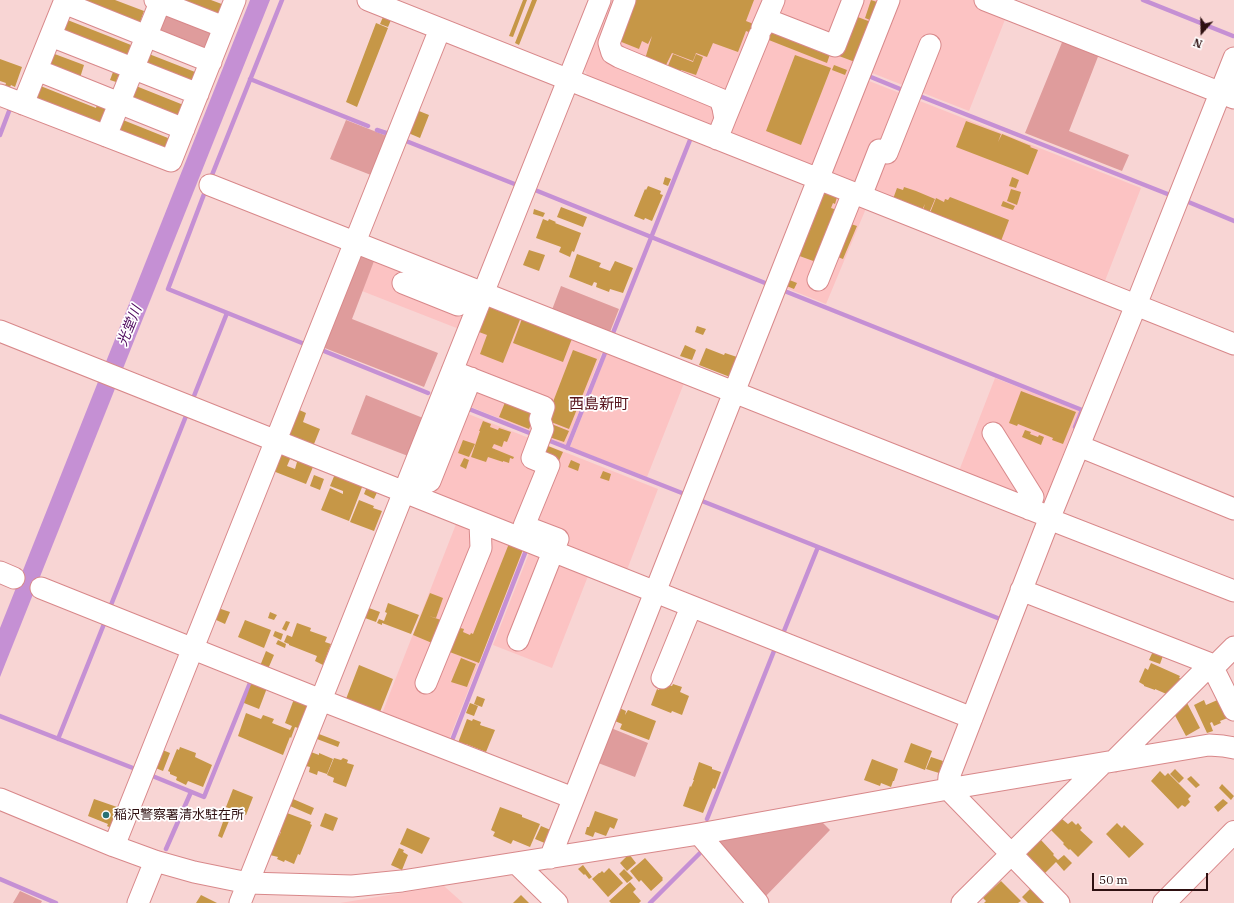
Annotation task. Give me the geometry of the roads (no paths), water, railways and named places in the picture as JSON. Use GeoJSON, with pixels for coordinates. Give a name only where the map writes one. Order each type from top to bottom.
{"type":"FeatureCollection","features":[{"type":"Feature","properties":{"kind":"highway"},"geometry":{"type":"LineString","coordinates":[[1164,903],[1234,832]]}},
{"type":"Feature","properties":{"kind":"street"},"geometry":{"type":"LineString","coordinates":[[0,95],[171,161],[235,0]]}},
{"type":"Feature","properties":{"kind":"street"},"geometry":{"type":"LineString","coordinates":[[368,0],[1234,344]]}},
{"type":"Feature","properties":{"kind":"street"},"geometry":{"type":"LineString","coordinates":[[240,903],[408,483],[461,375],[474,290],[568,80],[600,0]]}},
{"type":"Feature","properties":{"kind":"street"},"geometry":{"type":"LineString","coordinates":[[625,0],[609,43],[612,53],[618,57],[720,99],[725,118]]}},
{"type":"Feature","properties":{"kind":"street"},"geometry":{"type":"LineString","coordinates":[[717,139],[774,0]]}},
{"type":"Feature","properties":{"kind":"street"},"geometry":{"type":"LineString","coordinates":[[763,27],[835,46],[853,0]]}},
{"type":"Feature","properties":{"kind":"street"},"geometry":{"type":"LineString","coordinates":[[550,858],[889,0]]}},
{"type":"Feature","properties":{"kind":"street"},"geometry":{"type":"LineString","coordinates":[[985,0],[1227,95]]}},
{"type":"Feature","properties":{"kind":"street"},"geometry":{"type":"LineString","coordinates":[[106,136],[159,1],[224,28]]}},
{"type":"Feature","properties":{"kind":"street"},"geometry":{"type":"LineString","coordinates":[[24,104],[64,2],[211,62]]}},
{"type":"Feature","properties":{"kind":"street"},"geometry":{"type":"LineString","coordinates":[[114,846],[440,28]]}},
{"type":"Feature","properties":{"kind":"street"},"geometry":{"type":"LineString","coordinates":[[51,36],[198,94]]}},
{"type":"Feature","properties":{"kind":"street"},"geometry":{"type":"LineString","coordinates":[[818,280],[857,194],[879,150],[887,153],[930,45]]}},
{"type":"Feature","properties":{"kind":"street"},"geometry":{"type":"LineString","coordinates":[[1059,903],[948,789],[949,777],[1049,518],[1136,305],[1227,95],[1234,58]]}},
{"type":"Feature","properties":{"kind":"street"},"geometry":{"type":"LineString","coordinates":[[37,70],[184,128]]}},
{"type":"Feature","properties":{"kind":"street"},"geometry":{"type":"LineString","coordinates":[[210,185],[1234,591]]}},
{"type":"Feature","properties":{"kind":"street"},"geometry":{"type":"LineString","coordinates":[[403,283],[458,305],[474,290]]}},
{"type":"Feature","properties":{"kind":"street"},"geometry":{"type":"LineString","coordinates":[[0,331],[276,441],[408,483],[480,523],[972,718]]}},
{"type":"Feature","properties":{"kind":"street"},"geometry":{"type":"LineString","coordinates":[[461,375],[544,407],[540,419],[543,429],[532,458],[549,465],[524,526],[558,539],[518,640]]}},
{"type":"Feature","properties":{"kind":"street"},"geometry":{"type":"LineString","coordinates":[[993,433],[1033,497],[1029,509]]}},
{"type":"Feature","properties":{"kind":"street"},"geometry":{"type":"LineString","coordinates":[[1079,446],[1234,509]]}},
{"type":"Feature","properties":{"kind":"street"},"geometry":{"type":"LineString","coordinates":[[426,684],[481,548],[480,523]]}},
{"type":"Feature","properties":{"kind":"street"},"geometry":{"type":"LineString","coordinates":[[41,588],[321,700],[573,798]]}},
{"type":"Feature","properties":{"kind":"street"},"geometry":{"type":"LineString","coordinates":[[1021,590],[1212,666],[1234,710]]}},
{"type":"Feature","properties":{"kind":"street"},"geometry":{"type":"LineString","coordinates":[[662,678],[692,607]]}},
{"type":"Feature","properties":{"kind":"street"},"geometry":{"type":"LineString","coordinates":[[962,903],[1011,854],[1108,762],[1234,647]]}},
{"type":"Feature","properties":{"kind":"street"},"geometry":{"type":"LineString","coordinates":[[0,799],[114,846],[155,861],[194,872],[248,883],[352,886],[402,881],[699,834],[948,789],[1209,745],[1234,748]]}},
{"type":"Feature","properties":{"kind":"street"},"geometry":{"type":"LineString","coordinates":[[699,834],[758,903]]}},
{"type":"Feature","properties":{"kind":"street"},"geometry":{"type":"LineString","coordinates":[[138,903],[155,861]]}},
{"type":"Feature","properties":{"kind":"street"},"geometry":{"type":"LineString","coordinates":[[516,863],[557,903]]}},
{"type":"Feature","properties":{"kind":"water","name":"光堂川"},"geometry":{"type":"Polygon","coordinates":[[[250,0],[270,0],[0,677],[0,628],[250,0]]]}},
{"type":"Feature","properties":{"kind":"waterway"},"geometry":{"type":"LineString","coordinates":[[210,180],[282,0]]}},
{"type":"Feature","properties":{"kind":"waterway"},"geometry":{"type":"LineString","coordinates":[[1143,0],[1233,36]]}},
{"type":"Feature","properties":{"kind":"waterway"},"geometry":{"type":"LineString","coordinates":[[866,75],[905,91]]}},
{"type":"Feature","properties":{"kind":"waterway"},"geometry":{"type":"LineString","coordinates":[[250,79],[368,126]]}},
{"type":"Feature","properties":{"kind":"waterway"},"geometry":{"type":"LineString","coordinates":[[917,95],[1170,195]]}},
{"type":"Feature","properties":{"kind":"waterway"},"geometry":{"type":"LineString","coordinates":[[0,135],[11,106]]}},
{"type":"Feature","properties":{"kind":"waterway"},"geometry":{"type":"LineString","coordinates":[[377,130],[392,135]]}},
{"type":"Feature","properties":{"kind":"waterway"},"geometry":{"type":"LineString","coordinates":[[401,139],[517,185]]}},
{"type":"Feature","properties":{"kind":"waterway"},"geometry":{"type":"LineString","coordinates":[[611,338],[690,140]]}},
{"type":"Feature","properties":{"kind":"waterway"},"geometry":{"type":"LineString","coordinates":[[206,189],[168,289],[307,345]]}},
{"type":"Feature","properties":{"kind":"waterway"},"geometry":{"type":"LineString","coordinates":[[535,190],[770,285]]}},
{"type":"Feature","properties":{"kind":"waterway"},"geometry":{"type":"LineString","coordinates":[[1186,201],[1234,221]]}},
{"type":"Feature","properties":{"kind":"waterway"},"geometry":{"type":"LineString","coordinates":[[782,290],[1082,410],[1075,427]]}},
{"type":"Feature","properties":{"kind":"waterway"},"geometry":{"type":"LineString","coordinates":[[192,401],[227,313]]}},
{"type":"Feature","properties":{"kind":"waterway"},"geometry":{"type":"LineString","coordinates":[[567,448],[607,348]]}},
{"type":"Feature","properties":{"kind":"waterway"},"geometry":{"type":"LineString","coordinates":[[319,349],[428,393]]}},
{"type":"Feature","properties":{"kind":"waterway"},"geometry":{"type":"LineString","coordinates":[[464,407],[532,434]]}},
{"type":"Feature","properties":{"kind":"waterway"},"geometry":{"type":"LineString","coordinates":[[109,610],[188,411]]}},
{"type":"Feature","properties":{"kind":"waterway"},"geometry":{"type":"LineString","coordinates":[[545,439],[687,495]]}},
{"type":"Feature","properties":{"kind":"waterway"},"geometry":{"type":"LineString","coordinates":[[697,499],[1000,619],[1002,615]]}},
{"type":"Feature","properties":{"kind":"waterway"},"geometry":{"type":"LineString","coordinates":[[782,636],[818,547]]}},
{"type":"Feature","properties":{"kind":"waterway"},"geometry":{"type":"LineString","coordinates":[[451,743],[527,548]]}},
{"type":"Feature","properties":{"kind":"waterway"},"geometry":{"type":"LineString","coordinates":[[58,739],[106,619]]}},
{"type":"Feature","properties":{"kind":"waterway"},"geometry":{"type":"LineString","coordinates":[[707,819],[776,646]]}},
{"type":"Feature","properties":{"kind":"waterway"},"geometry":{"type":"LineString","coordinates":[[150,775],[204,797],[252,678]]}},
{"type":"Feature","properties":{"kind":"waterway"},"geometry":{"type":"LineString","coordinates":[[0,716],[138,770]]}},
{"type":"Feature","properties":{"kind":"waterway"},"geometry":{"type":"LineString","coordinates":[[166,849],[191,792]]}},
{"type":"Feature","properties":{"kind":"waterway"},"geometry":{"type":"LineString","coordinates":[[650,903],[702,851]]}},
{"type":"Feature","properties":{"kind":"waterway"},"geometry":{"type":"LineString","coordinates":[[0,879],[56,903]]}},
{"type":"Feature","properties":{"kind":"place","name":"稲沢警察署清水駐在所"},"geometry":{"type":"Point","coordinates":[106,815]}},
{"type":"Feature","properties":{"kind":"district","name":"西島新町"},"geometry":{"type":"Point","coordinates":[599,405]}}]}
